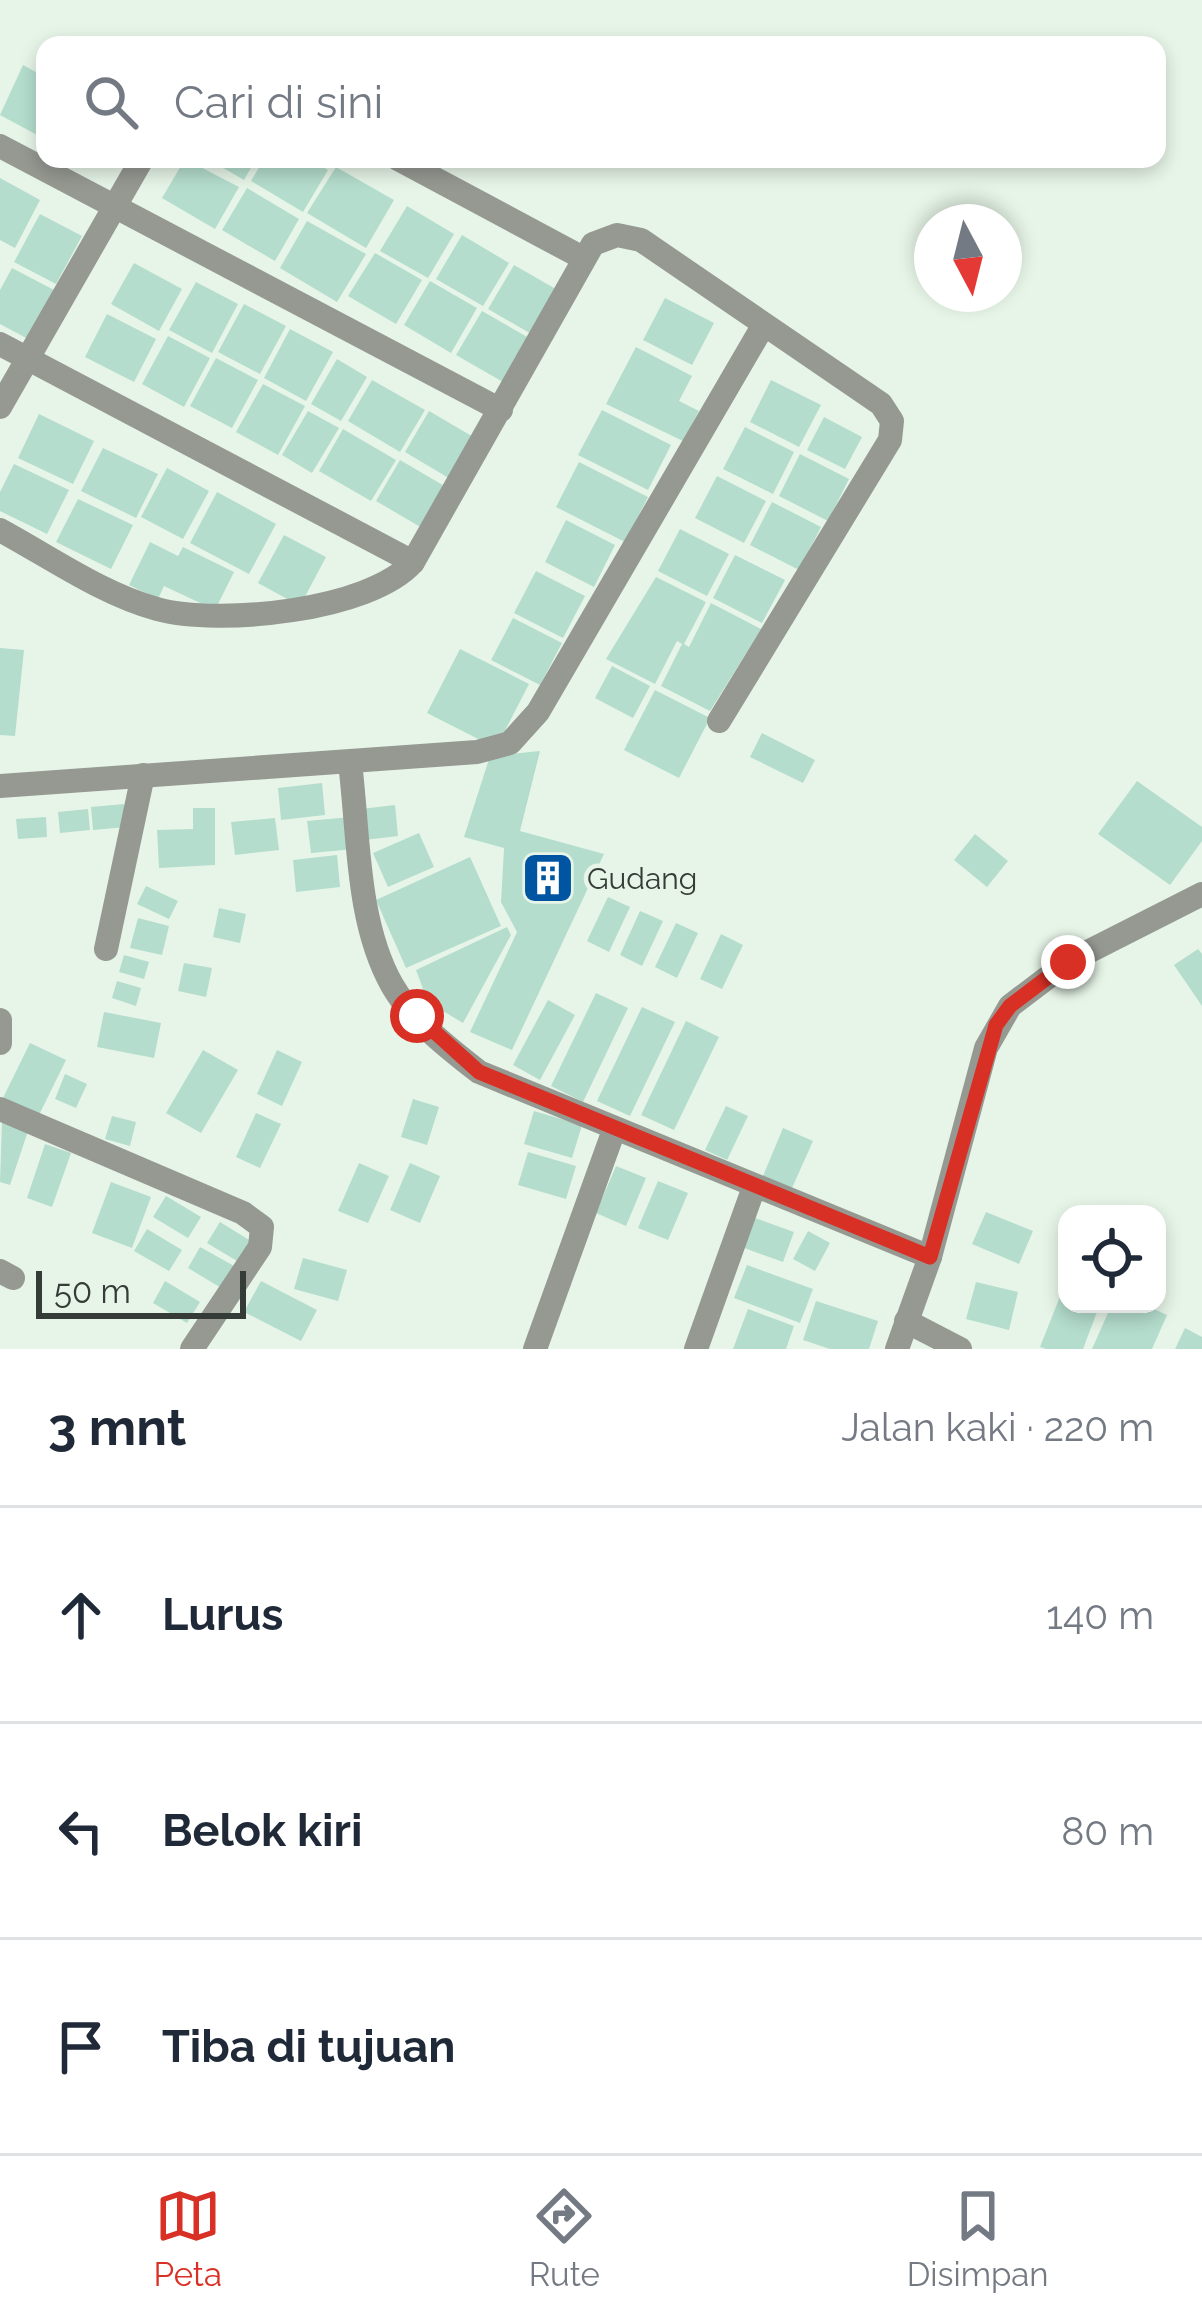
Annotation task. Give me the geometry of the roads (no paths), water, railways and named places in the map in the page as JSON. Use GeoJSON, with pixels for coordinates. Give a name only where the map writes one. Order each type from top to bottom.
{"type":"FeatureCollection","features":[{"type":"Feature","properties":{"kind":"street"},"geometry":{"type":"LineString","coordinates":[[0,146],[36,165]]}},
{"type":"Feature","properties":{"kind":"street"},"geometry":{"type":"LineString","coordinates":[[41,168],[501,410]]}},
{"type":"Feature","properties":{"kind":"street"},"geometry":{"type":"LineString","coordinates":[[0,407],[137,168]]}},
{"type":"Feature","properties":{"kind":"street"},"geometry":{"type":"LineString","coordinates":[[415,168],[584,258]]}},
{"type":"Feature","properties":{"kind":"street"},"geometry":{"type":"LineString","coordinates":[[0,530],[141,604],[182,614],[346,600],[385,587],[413,562],[584,258],[602,239],[633,237],[881,404],[892,430],[718,721]]}},
{"type":"Feature","properties":{"kind":"street"},"geometry":{"type":"LineString","coordinates":[[0,786],[492,751],[518,738],[577,649],[764,326]]}},
{"type":"Feature","properties":{"kind":"street"},"geometry":{"type":"LineString","coordinates":[[0,344],[413,562]]}},
{"type":"Feature","properties":{"kind":"street"},"geometry":{"type":"LineString","coordinates":[[350,763],[367,903],[383,962],[403,1000],[442,1043],[479,1072],[930,1257]]}},
{"type":"Feature","properties":{"kind":"street"},"geometry":{"type":"LineString","coordinates":[[106,949],[143,775]]}},
{"type":"Feature","properties":{"kind":"street"},"geometry":{"type":"LineString","coordinates":[[896,1349],[930,1257],[986,1048],[1010,1006],[1068,962],[1202,894]]}},
{"type":"Feature","properties":{"kind":"street"},"geometry":{"type":"LineString","coordinates":[[0,1020],[0,1042]]}},
{"type":"Feature","properties":{"kind":"street"},"geometry":{"type":"LineString","coordinates":[[0,1109],[243,1213],[262,1227],[260,1246],[192,1349]]}},
{"type":"Feature","properties":{"kind":"street"},"geometry":{"type":"LineString","coordinates":[[535,1349],[614,1130]]}},
{"type":"Feature","properties":{"kind":"street"},"geometry":{"type":"LineString","coordinates":[[696,1349],[754,1187]]}},
{"type":"Feature","properties":{"kind":"street"},"geometry":{"type":"LineString","coordinates":[[906,1321],[960,1349]]}},
{"type":"Feature","properties":{"kind":"place","name":"Gudang"},"geometry":{"type":"Point","coordinates":[548,878]}}]}
